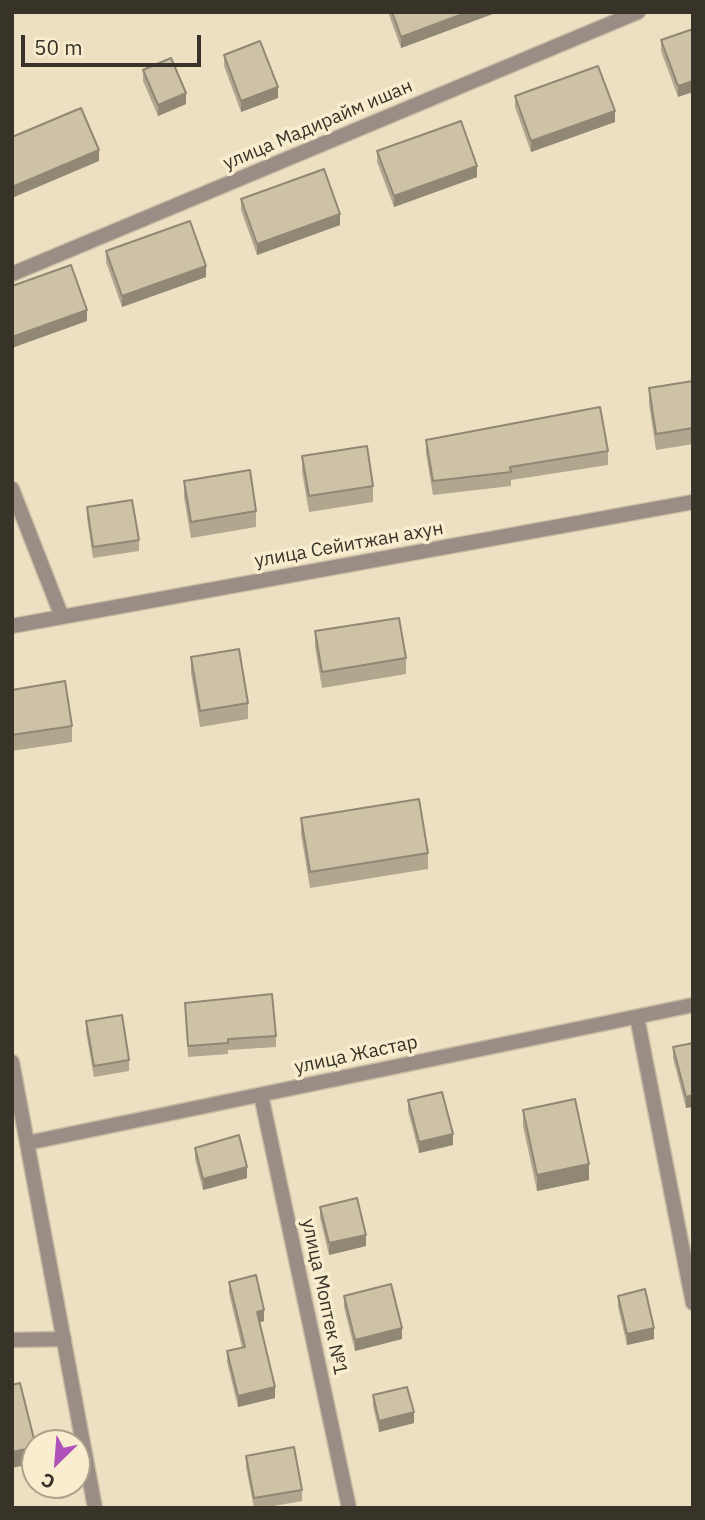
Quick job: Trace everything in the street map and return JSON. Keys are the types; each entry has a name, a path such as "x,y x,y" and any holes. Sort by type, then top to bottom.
{"street":[{"name":"улица Мадирайм ишан","path":"12,274 638,12"},
{"path":"12,489 62,617"},
{"name":"улица Сейитжан ахун","path":"12,626 693,502"},
{"name":"улица Жастар","path":"27,1143 693,1005"},
{"path":"637,1017 693,1303"},
{"path":"12,1062 95,1508"},
{"name":"улица Моптек №1","path":"261,1095 349,1508"},
{"path":"12,1340 64,1339"}],"building":[{"path":"392,12 468,12 401,37"},
{"path":"693,29 693,81 678,86 661,40"},
{"path":"260,41 278,87 241,101 224,55"},
{"path":"171,58 186,93 158,105 143,70"},
{"path":"598,66 615,111 531,141 515,96"},
{"path":"81,108 99,150 12,187 12,137"},
{"path":"461,121 477,166 394,196 377,151"},
{"path":"324,169 340,214 257,244 241,199"},
{"path":"190,221 206,266 122,296 106,251"},
{"path":"71,265 87,310 12,337 12,286"},
{"path":"693,381 693,428 656,434 649,388"},
{"path":"600,407 608,451 510,467 511,472 433,481 426,440"},
{"path":"367,446 373,486 309,496 302,456"},
{"path":"250,470 256,511 191,522 184,481"},
{"path":"132,500 139,540 93,547 87,507"},
{"path":"399,618 406,658 322,672 315,631"},
{"path":"239,649 248,703 200,711 191,657"},
{"path":"65,681 72,726 12,735 12,690"},
{"path":"419,799 428,853 310,872 301,818"},
{"path":"272,994 276,1036 228,1039 228,1043 188,1046 185,1003"},
{"path":"122,1015 129,1060 94,1066 86,1021"},
{"path":"693,1043 693,1095 686,1097 673,1047"},
{"path":"442,1092 453,1134 419,1142 408,1100"},
{"path":"575,1099 589,1164 537,1175 523,1110"},
{"path":"239,1135 247,1167 203,1179 195,1148"},
{"path":"357,1198 366,1235 329,1243 320,1207"},
{"path":"256,1275 264,1310 257,1312 275,1387 238,1396 227,1351 245,1347 229,1282"},
{"path":"391,1284 402,1328 355,1340 344,1296"},
{"path":"645,1289 654,1328 627,1334 618,1296"},
{"path":"20,1383 32,1429 21,1429 21,1450 12,1452 12,1385"},
{"path":"407,1387 414,1412 379,1421 373,1395"},
{"path":"294,1447 302,1490 254,1498 246,1456"}]}
